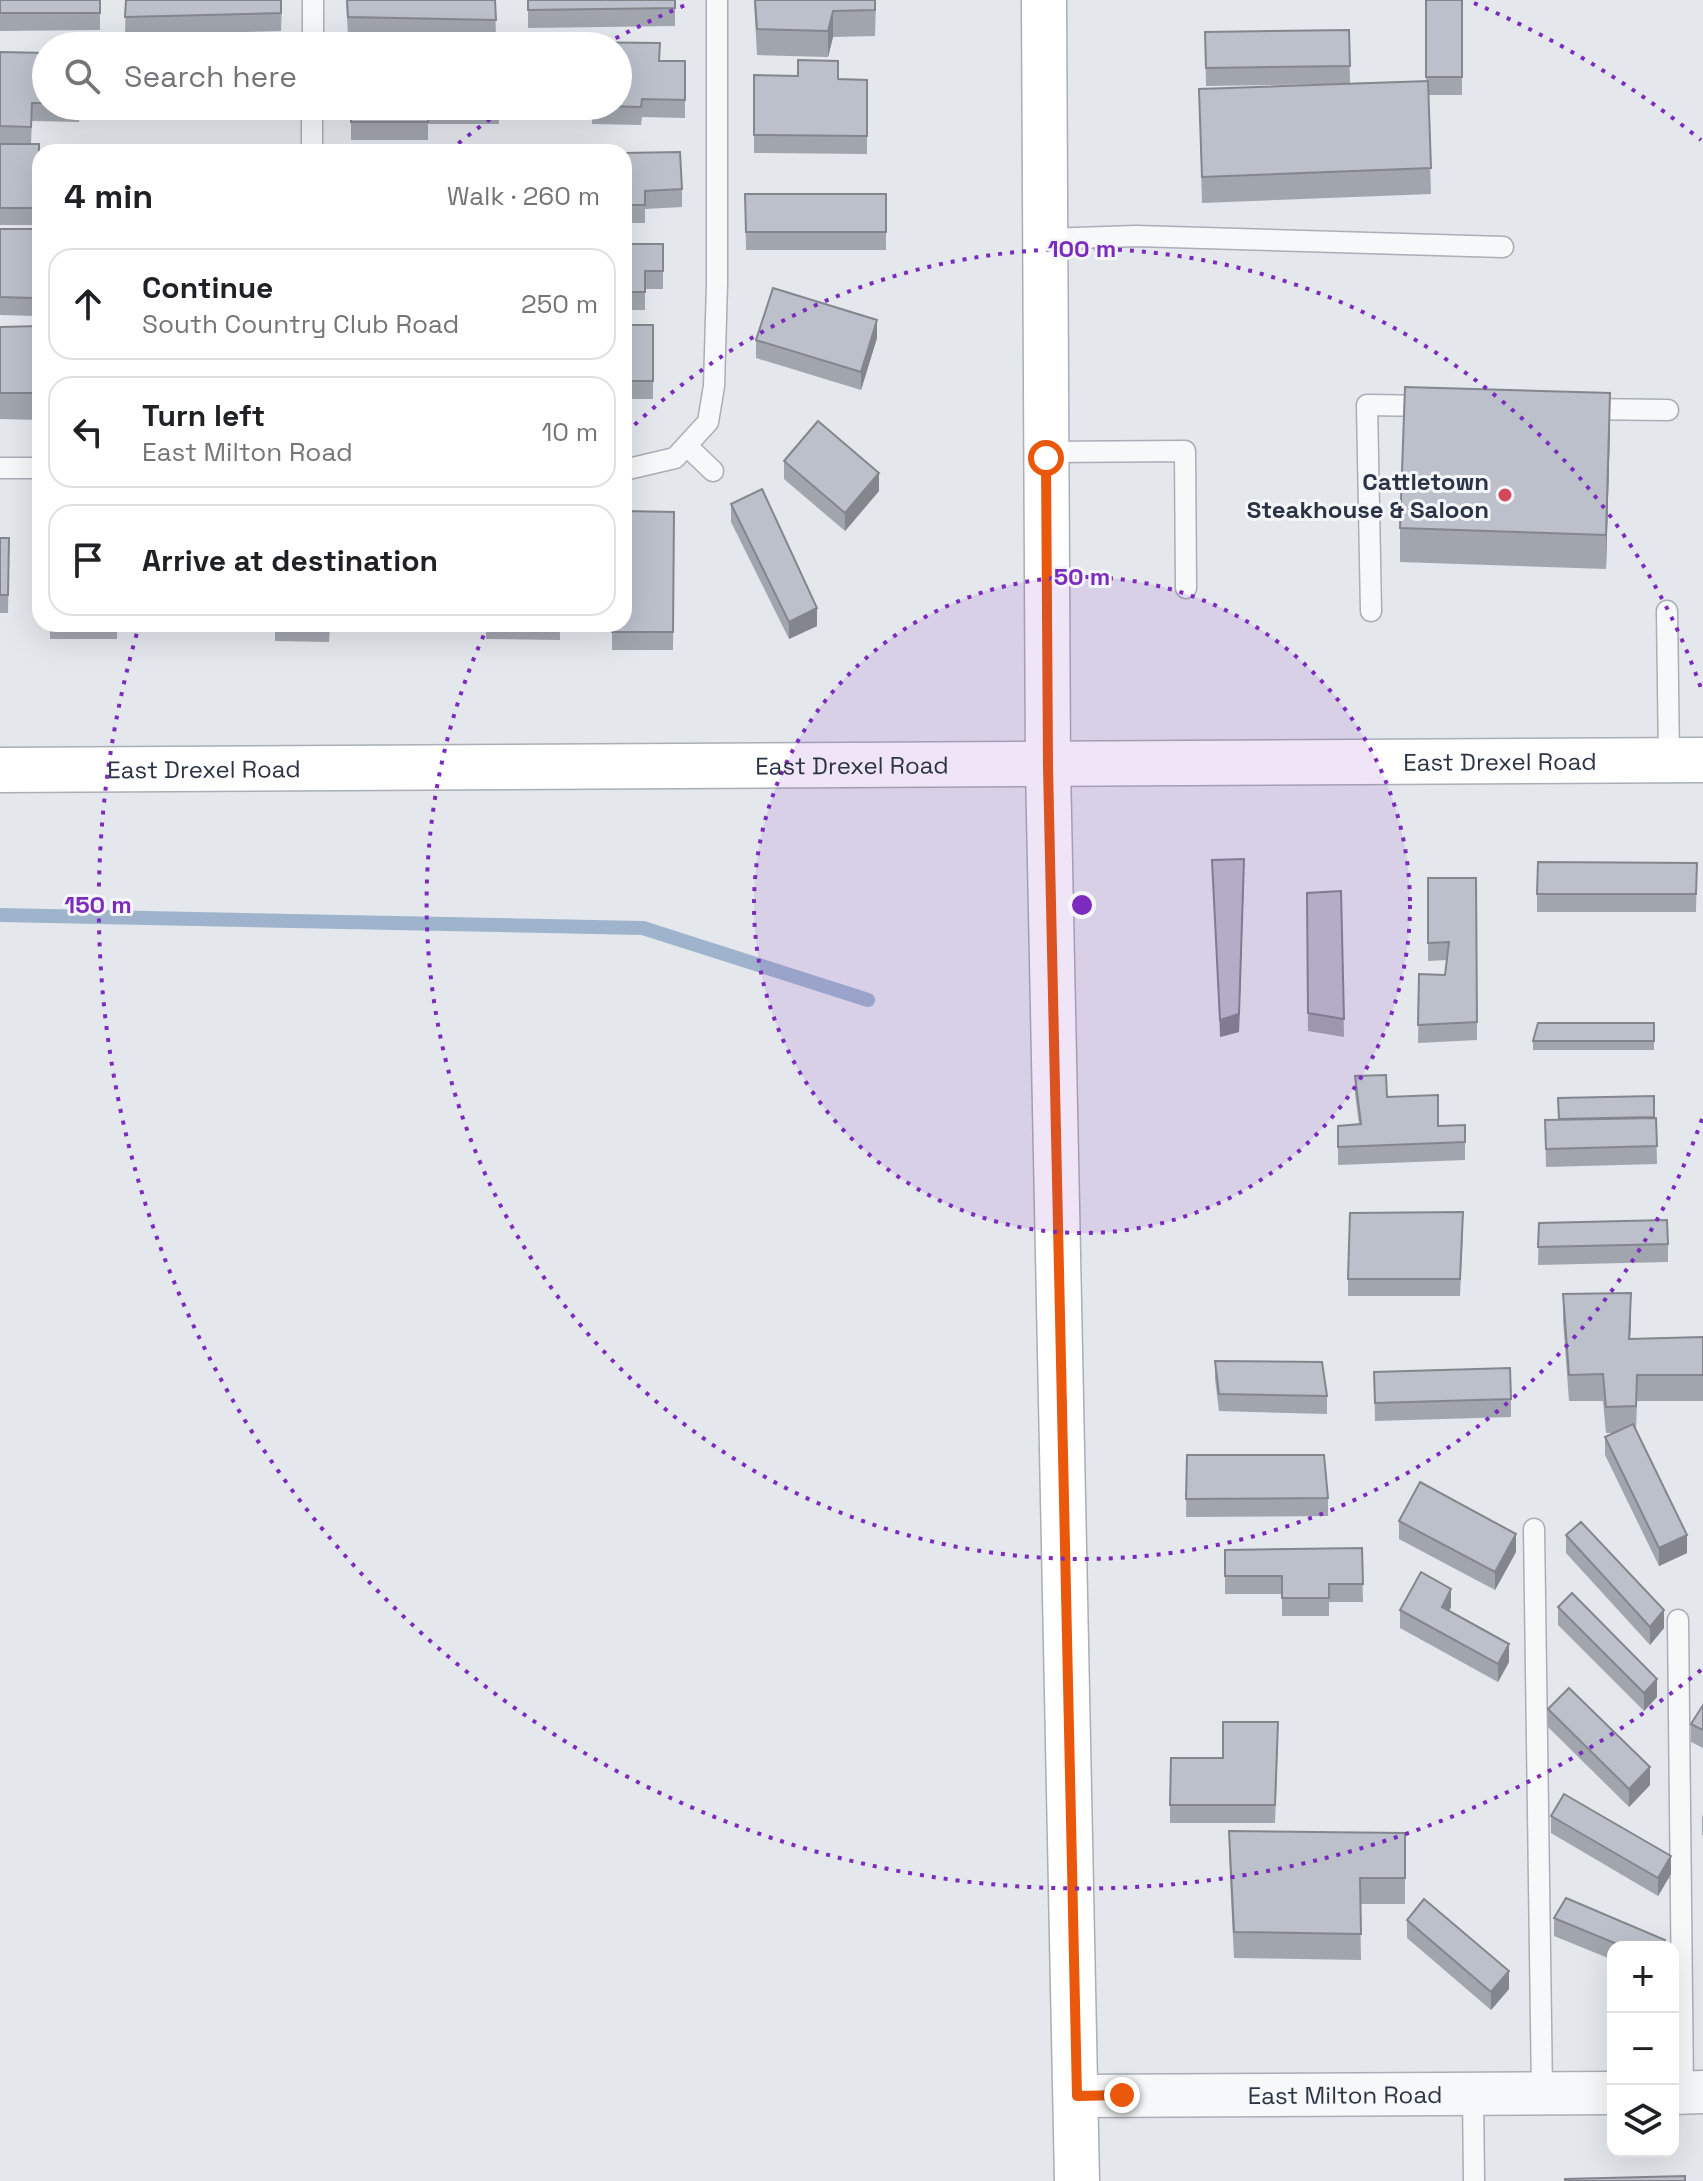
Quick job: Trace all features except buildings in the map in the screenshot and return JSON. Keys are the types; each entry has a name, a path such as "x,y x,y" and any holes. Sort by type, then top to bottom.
{"street":[{"path":"1044,0 1048,766 1077,2181"},
{"name":"East Drexel Road","path":"0,770 1686,760"},
{"name":"East Milton Road","path":"1077,2096 1607,2093"}],"lane":[{"path":"313,0 313,32"},
{"path":"632,470 675,458 708,422 714,386 717,0"},
{"path":"312,120 312,144"},
{"path":"1045,239 1136,236 1503,247"},
{"path":"1371,611 1367,405 1446,407"},
{"path":"1557,408 1668,410"},
{"path":"687,446 713,471"},
{"path":"1047,452 1185,451 1186,588"},
{"path":"0,468 32,468"},
{"path":"1667,611 1686,760"},
{"path":"1534,1529 1542,2093"},
{"path":"1678,1620 1686,2092"},
{"path":"1473,2094 1474,2181"}],"waterway":[{"path":"0,915 643,928 868,1000"}],"place":[{"name":"Cattletown Steakhouse & Saloon","path":"1505,495"}],"route":[{"path":"1046,458 1048,766 1077,2096 1122,2095"}]}
